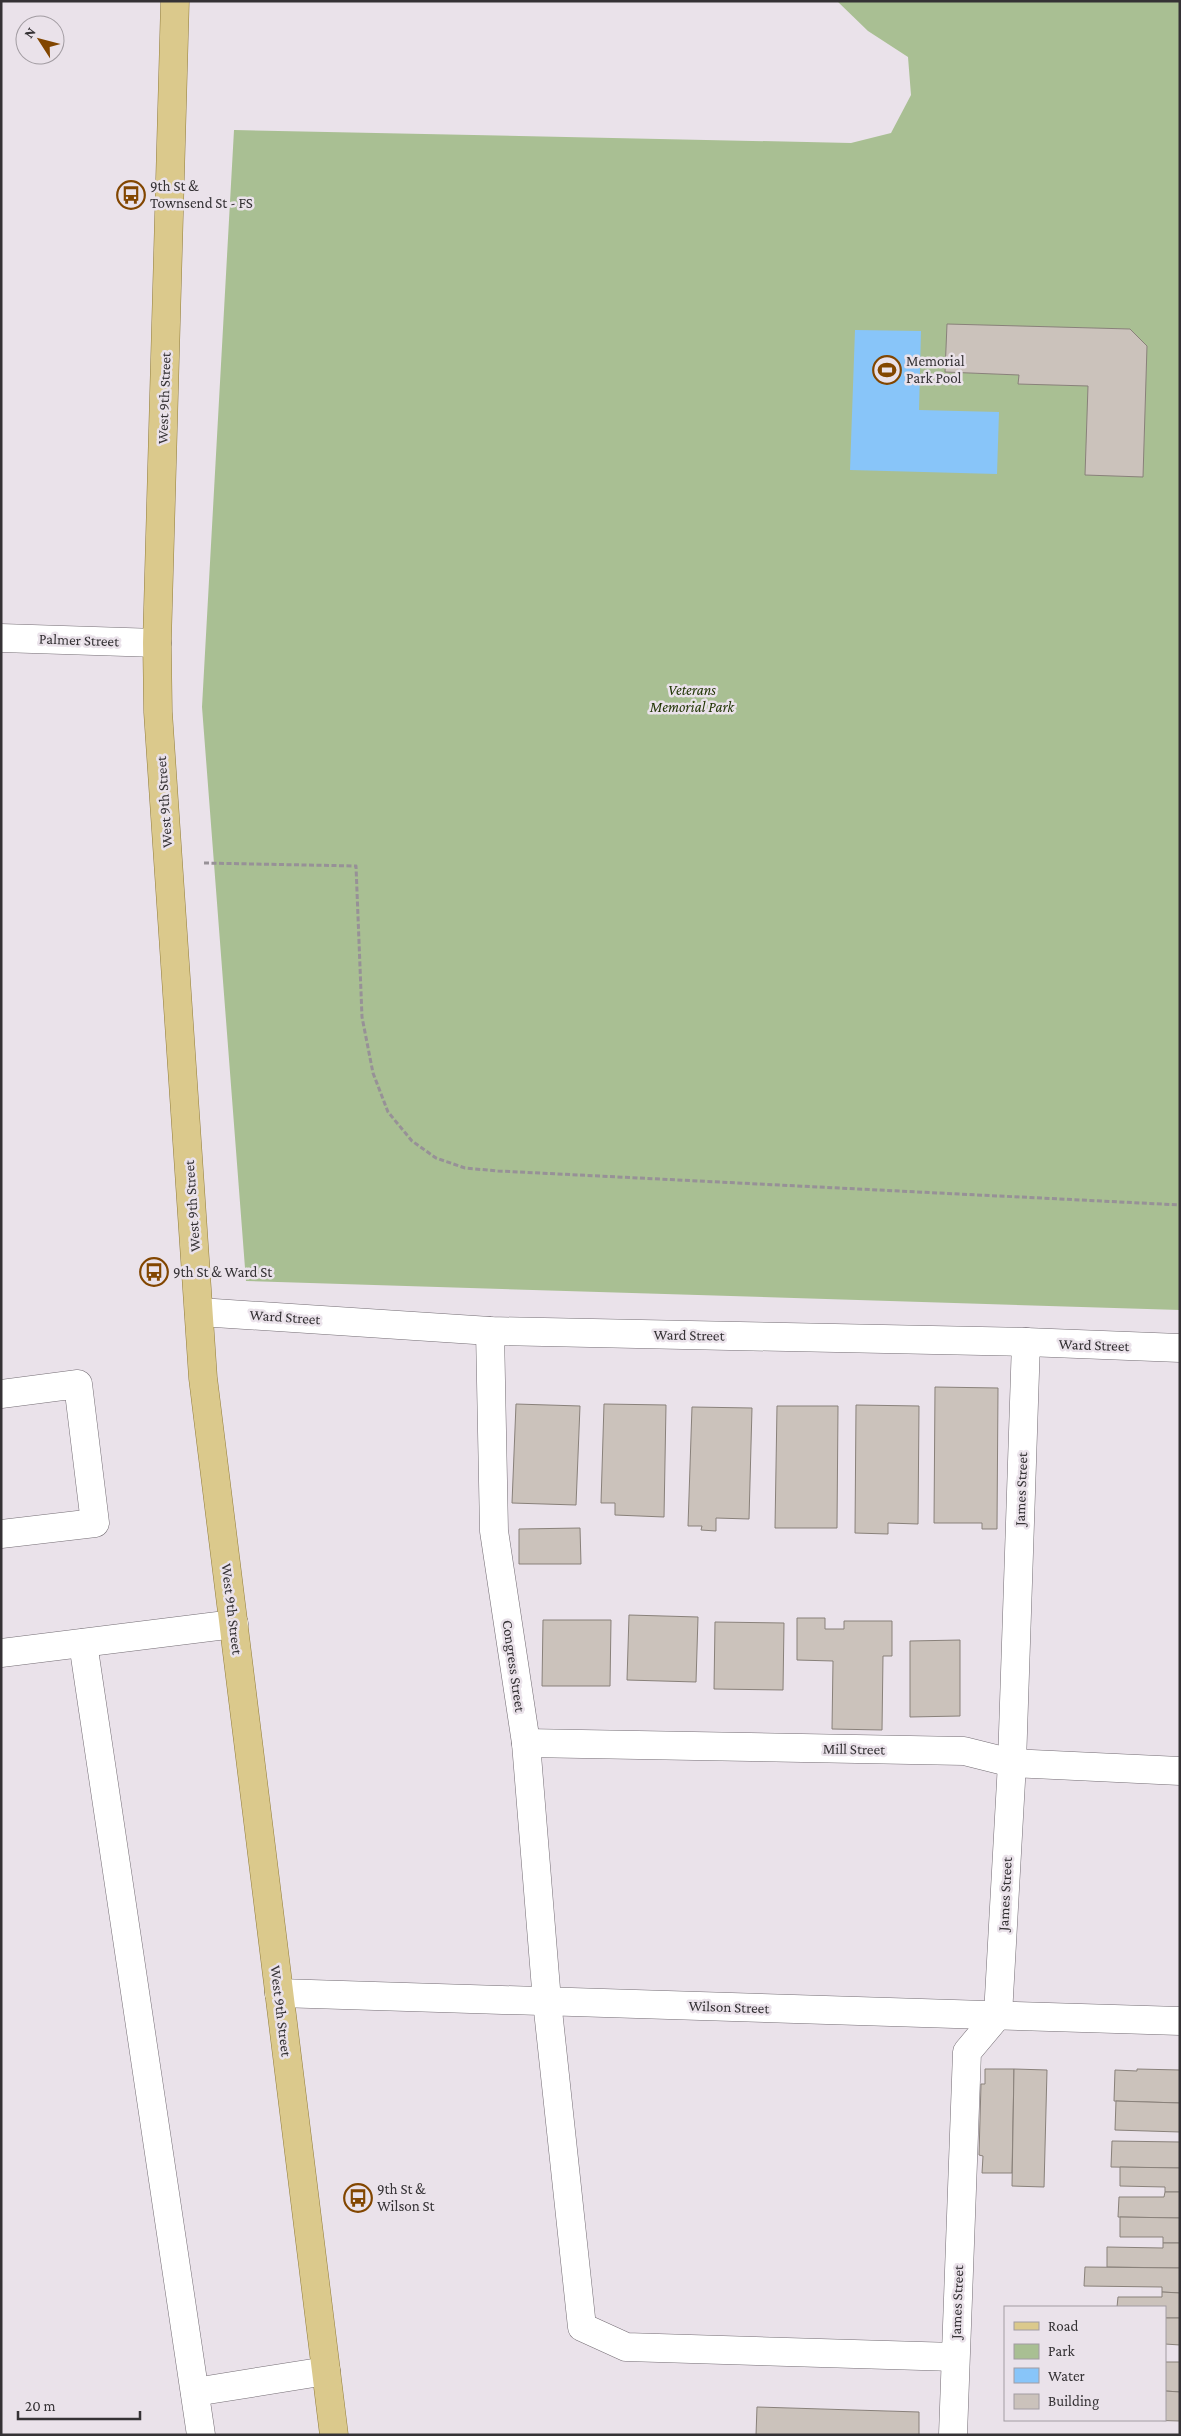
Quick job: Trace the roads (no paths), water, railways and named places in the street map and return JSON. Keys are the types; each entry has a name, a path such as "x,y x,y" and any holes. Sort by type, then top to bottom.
{"main road":[{"name":"West 9th Street","path":"175,1 157,643 158,712 203,1378 334,2435"}],"street":[{"name":"Palmer Street","path":"1,638 157,643"},
{"name":"Ward Street","path":"199,1312 490,1331 1026,1342 1180,1348"},
{"name":"Congress Street","path":"490,1331 494,1531 526,1743 547,2002 582,2328 626,2347 955,2357"},
{"name":"James Street","path":"953,2435 968,2052 998,2015 1012,1763 1026,1342"},
{"path":"1,1394 78,1384 95,1523 1,1534"},
{"path":"1,1652 234,1624"},
{"path":"84,1643 201,2435"},
{"name":"Mill Street","path":"526,1743 964,1751 1012,1763 1180,1771"},
{"name":"Wilson Street","path":"279,1993 1180,2021"},
{"path":"195,2392 326,2371"}],"water":[{"name":"Memorial Park Pool","path":"855,330 921,331 919,410 999,412 997,474 850,470"}],"place":[{"name":"9th St & Townsend St - FS","path":"131,195"},
{"name":"Memorial Park Pool","path":"887,370"},
{"name":"9th St & Ward St","path":"154,1272"},
{"name":"9th St & Wilson St","path":"358,2198"}],"park label":[{"name":"Veterans Memorial Park","path":"692,698"}]}
